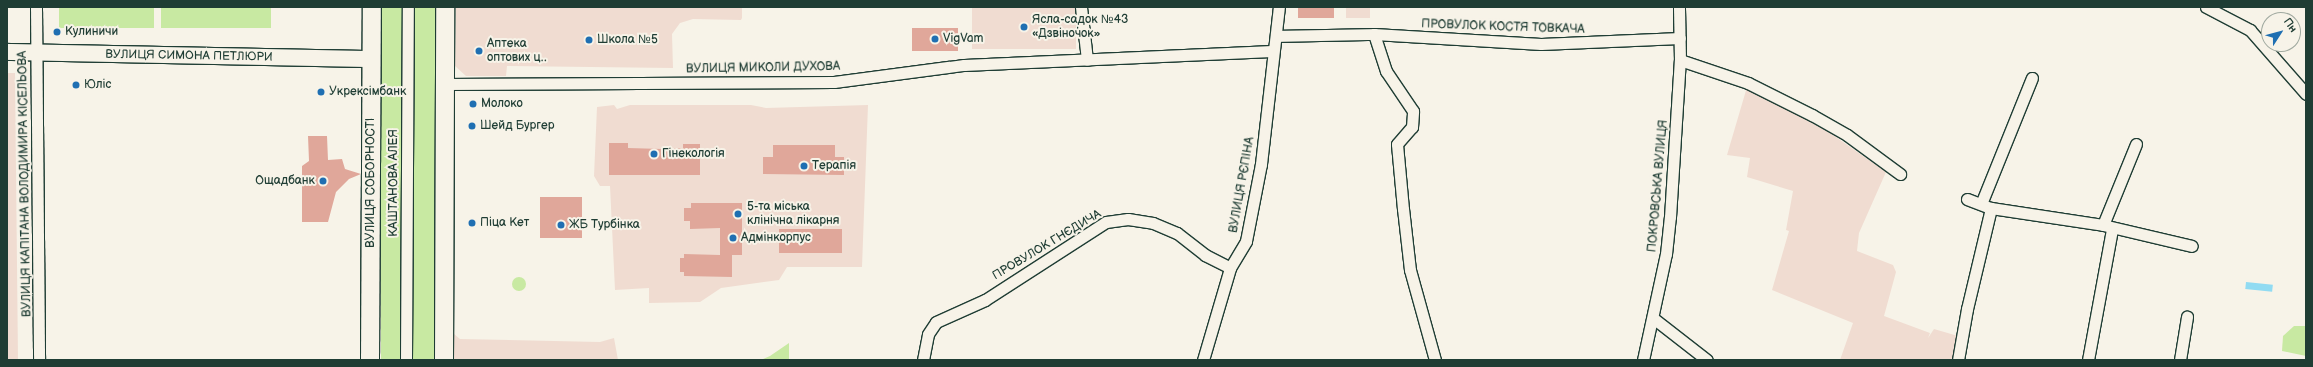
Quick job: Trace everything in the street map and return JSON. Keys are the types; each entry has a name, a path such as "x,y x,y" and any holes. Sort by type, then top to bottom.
{"main road":[{"name":"ВУЛИЦЯ СОБОРНОСТІ","path":"370,360 372,7"},
{"path":"444,360 445,7"}],"street":[{"name":"ВУЛИЦЯ КАПІТАНА ВОЛОДИМИРА КІСЕЛЬОВА","path":"36,7 39,360"},
{"name":"КАШТАНОВА АЛЕЯ","path":"406,360 408,7"},
{"path":"1081,7 1087,60"},
{"name":"ВУЛИЦЯ РЄПІНА","path":"1203,360 1230,268 1246,241 1255,199 1272,51 1278,36 1279,7"},
{"name":"ПОКРОВСЬКА ВУЛИЦЯ","path":"1643,360 1653,318 1670,217 1680,60 1679,7"},
{"path":"2206,7 2250,30 2306,94"},
{"path":"1374,34 1386,72 1413,111 1412,127 1397,144 1403,209 1410,270 1436,360"},
{"name":"ПРОВУЛОК КОСТЯ ТОВКАЧА","path":"1278,36 1374,34 1541,44 1680,38"},
{"name":"ВУЛИЦЯ МИКОЛИ ДУХОВА","path":"445,84 834,82 958,66 1272,51"},
{"name":"ВУЛИЦЯ СИМОНА ПЕТЛЮРИ","path":"7,52 372,59"},
{"path":"1680,60 1748,83 1812,115 1847,135 1900,174"},
{"path":"1958,360 1986,206 2032,78"},
{"path":"2088,360 2107,227 2136,144"},
{"path":"1967,199 1986,206 2107,227 2192,246"},
{"name":"ПРОВУЛОК ГНЄДИЧА","path":"923,360 928,334 936,322 985,300 1106,222 1128,219 1153,223 1177,233 1205,255 1230,268"},
{"path":"2180,360 2187,317"},
{"path":"1653,318 1707,360"}],"shaded area":[{"name":"Школа №5","path":"456,7 742,7 742,18 741,20 693,19 680,23 672,34 673,68 507,66 506,76 466,76 455,66"},
{"name":"Ясла-садок №43 «Дзвіночок»","path":"972,7 1076,7 1076,49 972,49"},
{"path":"1346,7 1370,7 1370,18 1346,18"},
{"path":"7,73 15,73 18,360 7,360"},
{"path":"1747,87 1810,119 1886,172 1859,233 1857,251 1893,265 1896,272 1884,316 1930,333 1928,338 1934,329 1958,336 1953,360 1840,360 1853,323 1772,290 1789,231 1786,230 1793,191 1747,177 1750,158 1727,155"},
{"name":"5-та міська клінічна лікарня","path":"614,105 617,109 630,105 751,105 766,108 868,105 862,267 787,267 779,280 721,288 700,302 649,303 649,288 615,290 610,186 600,186 594,176 597,107"},
{"path":"454,334 460,339 600,342 614,338 618,360 454,360"}],"green space":[{"path":"59,7 154,7 154,28 59,28"},
{"path":"161,7 271,7 271,28 161,28"},
{"path":"381,7 436,7 436,360 381,360"},
{"path":"519,277 524,279 526,284 524,289 519,291 514,289 512,284 514,279"},
{"path":"2294,326 2306,326 2306,356 2282,351 2283,336"},
{"path":"789,343 789,360 761,360 770,356"}],"water":[{"path":"2246,282 2273,285 2272,292 2245,289"}],"building":[{"path":"1298,7 1334,7 1334,18 1298,18"},
{"name":"VigVam","path":"912,28 958,28 958,51 912,51"},
{"name":"Ощадбанк","path":"308,136 327,136 328,160 342,159 345,169 361,174 349,179 336,192 328,222 302,222 302,166 309,161"},
{"name":"Гінекологія","path":"609,143 628,143 628,148 662,149 683,148 683,144 700,144 700,175 609,175"},
{"name":"Терапія","path":"773,145 835,145 835,157 844,157 844,175 763,174 763,157 773,157"},
{"name":"ЖБ Турбінка","path":"540,197 582,197 582,238 540,238"},
{"name":"Адмінкорпус","path":"691,203 742,203 742,255 732,255 732,277 684,276 684,272 680,272 680,258 684,258 684,254 720,255 720,228 690,229 690,221 684,221 684,208 691,208"},
{"path":"779,229 842,229 842,253 779,253"}],"place":[{"name":"Ясла-садок №43 «Дзвіночок»","path":"1024,27"},
{"name":"Кулиничи","path":"57,32"},
{"name":"VigVam","path":"935,39"},
{"name":"Школа №5","path":"589,40"},
{"name":"Аптека оптових ц‥","path":"479,51"},
{"name":"Юліс","path":"76,85"},
{"name":"Укрексімбанк","path":"321,92"},
{"name":"Молоко","path":"473,104"},
{"name":"Шейд Бургер","path":"472,126"},
{"name":"Гінекологія","path":"654,154"},
{"name":"Терапія","path":"804,166"},
{"name":"Ощадбанк","path":"323,181"},
{"name":"5-та міська клінічна лікарня","path":"738,214"},
{"name":"Піца Кет","path":"472,223"},
{"name":"ЖБ Турбінка","path":"561,225"},
{"name":"Адмінкорпус","path":"733,238"}]}
